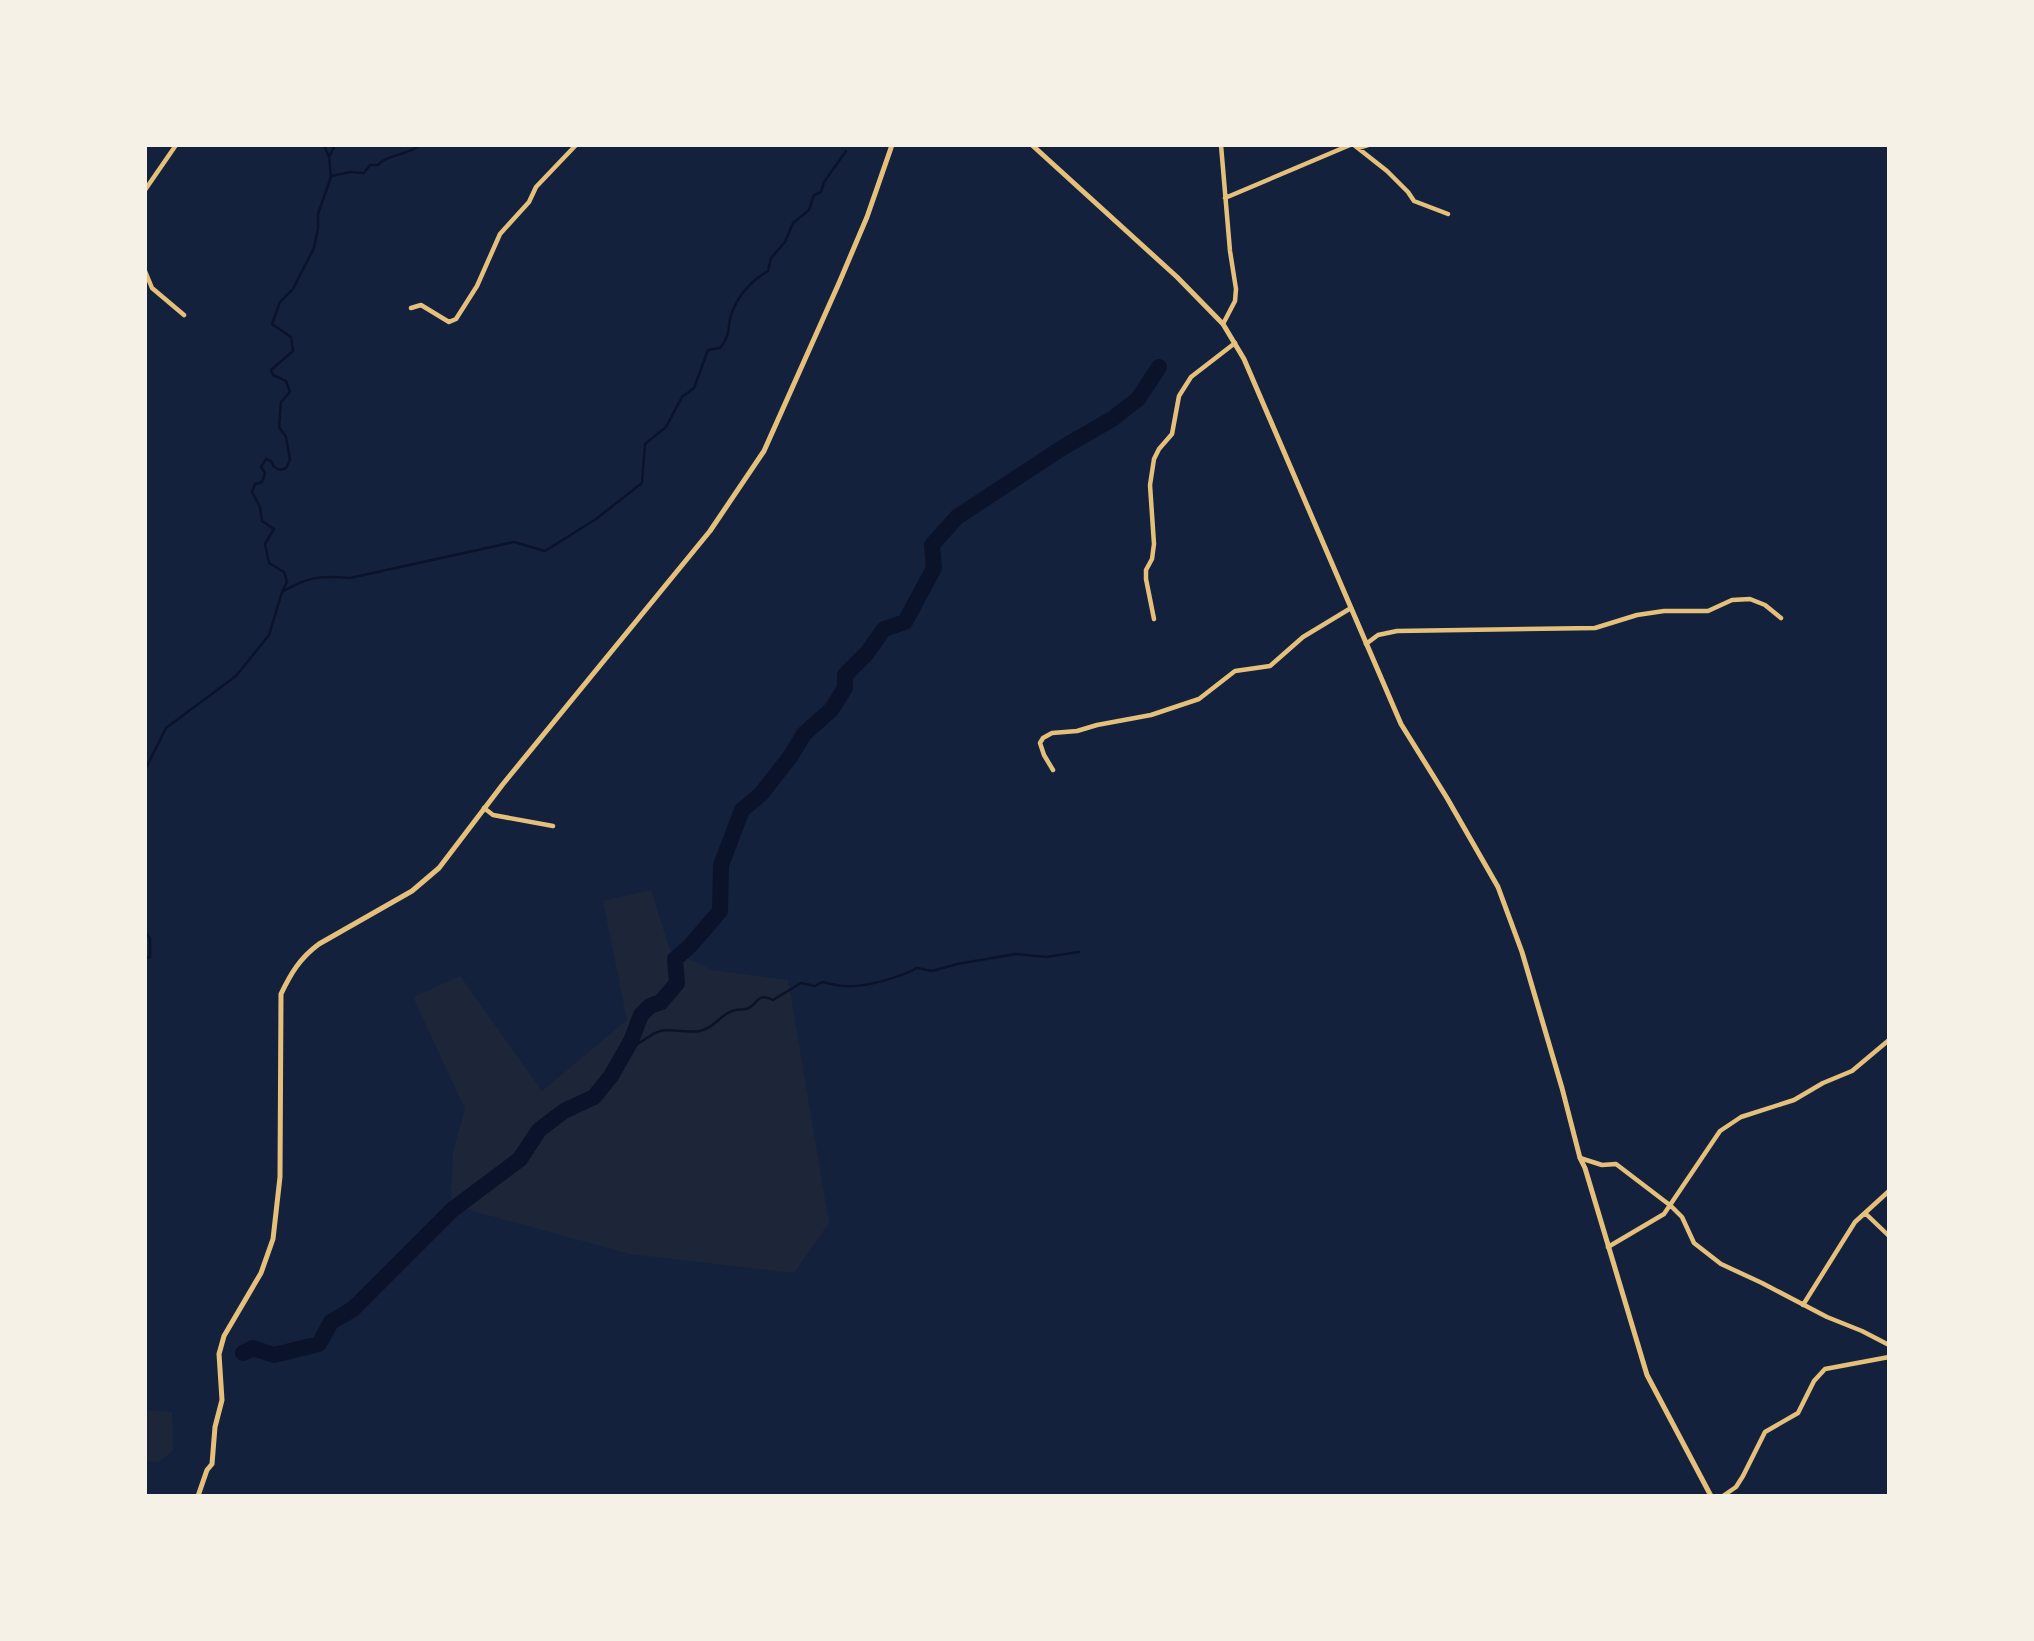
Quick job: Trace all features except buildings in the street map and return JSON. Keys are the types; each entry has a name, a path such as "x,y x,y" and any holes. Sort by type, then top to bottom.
{"street":[{"path":"145,190 176,145"},
{"path":"411,308 421,305 449,322 456,319 477,286 500,234 529,202 536,187 576,145"},
{"path":"198,1496 207,1470 212,1464 215,1427 222,1400 219,1354 224,1336 261,1273 273,1239 280,1177 281,994 292,971 304,954 412,891 439,868 484,808 710,531 764,451 867,217 892,145"},
{"path":"1032,145 1177,277 1223,324 1235,343 1401,724 1498,887 1522,952 1580,1158 1589,1179 1647,1375 1711,1496"},
{"path":"1221,145 1236,289 1235,301 1223,324"},
{"path":"1226,198 1354,146 1368,145"},
{"path":"1354,146 1387,171 1414,201 1448,214"},
{"path":"145,271 152,288 184,315"},
{"path":"1154,618 1146,570 1152,559 1154,544 1150,485 1154,459 1172,434 1179,396 1191,377 1235,343"},
{"path":"1365,644 1378,635 1397,631 1595,628 1637,615 1664,611 1709,611 1732,600 1755,600 1765,604 1781,618"},
{"path":"1053,770 1040,743 1052,733 1077,731 1151,715 1199,699 1235,671 1270,666 1303,638 1351,608"},
{"path":"484,808 493,815 553,826"},
{"path":"1608,1247 1656,1220 1671,1206 1720,1131 1741,1117 1794,1100 1823,1083 1852,1071 1889,1040"},
{"path":"1580,1158 1602,1165 1616,1164 1671,1206 1682,1217 1694,1243 1721,1264 1889,1345"},
{"path":"1803,1305 1856,1222 1889,1191"},
{"path":"1865,1213 1889,1236"},
{"path":"1723,1496 1736,1487 1765,1432 1798,1413 1818,1375 1825,1369 1889,1357"}],"shaded area":[{"path":"651,890 670,950 712,970 788,980 829,1223 794,1273 630,1254 451,1205 453,1151 465,1109 413,997 460,976 542,1091 627,1020 603,901"},
{"path":"145,1410 172,1412 173,1451 158,1462 145,1461"}],"waterway":[{"path":"282,592 287,582 284,572 269,563 265,544 274,529 262,521 260,507 252,492 255,484 262,482 265,473 261,467 266,459 280,470 286,468 290,460 286,437 279,427 281,402 290,392 286,381 273,375 271,370 293,351 291,337 272,324 280,302 293,289 314,248 318,214 331,177 329,157 324,145"},
{"path":"329,157 335,145"},
{"path":"332,176 350,172 364,173 370,165 378,165 420,145"},
{"path":"145,770 166,728 236,676 269,635 282,592 314,578 350,578 514,542 545,551 596,519 642,483 645,444 666,427 682,397 694,388 708,350 720,348 727,337 730,317 738,300 751,283 768,271 771,258 785,242 793,223 809,210 814,195 821,192 824,182 846,151"},
{"path":"243,1353 253,1348 274,1355 319,1344 331,1322 353,1309 452,1210 520,1159 539,1130 564,1111 594,1097 611,1076 631,1041 641,1015 650,1006 661,1002 677,983 675,959 720,911 721,865 742,810 761,794 804,734 831,710 845,688 845,675 867,653 884,629 905,622 934,568 932,545 957,517 1062,448 1112,419 1138,399 1159,367"},
{"path":"145,932 150,938 150,957 145,958"},
{"path":"627,1048 660,1031 703,1030 732,1011 750,1008 763,997 773,1000 801,983 815,986 822,982 842,986 871,984 917,968 932,971 1016,954 1046,957 1079,952"}]}
